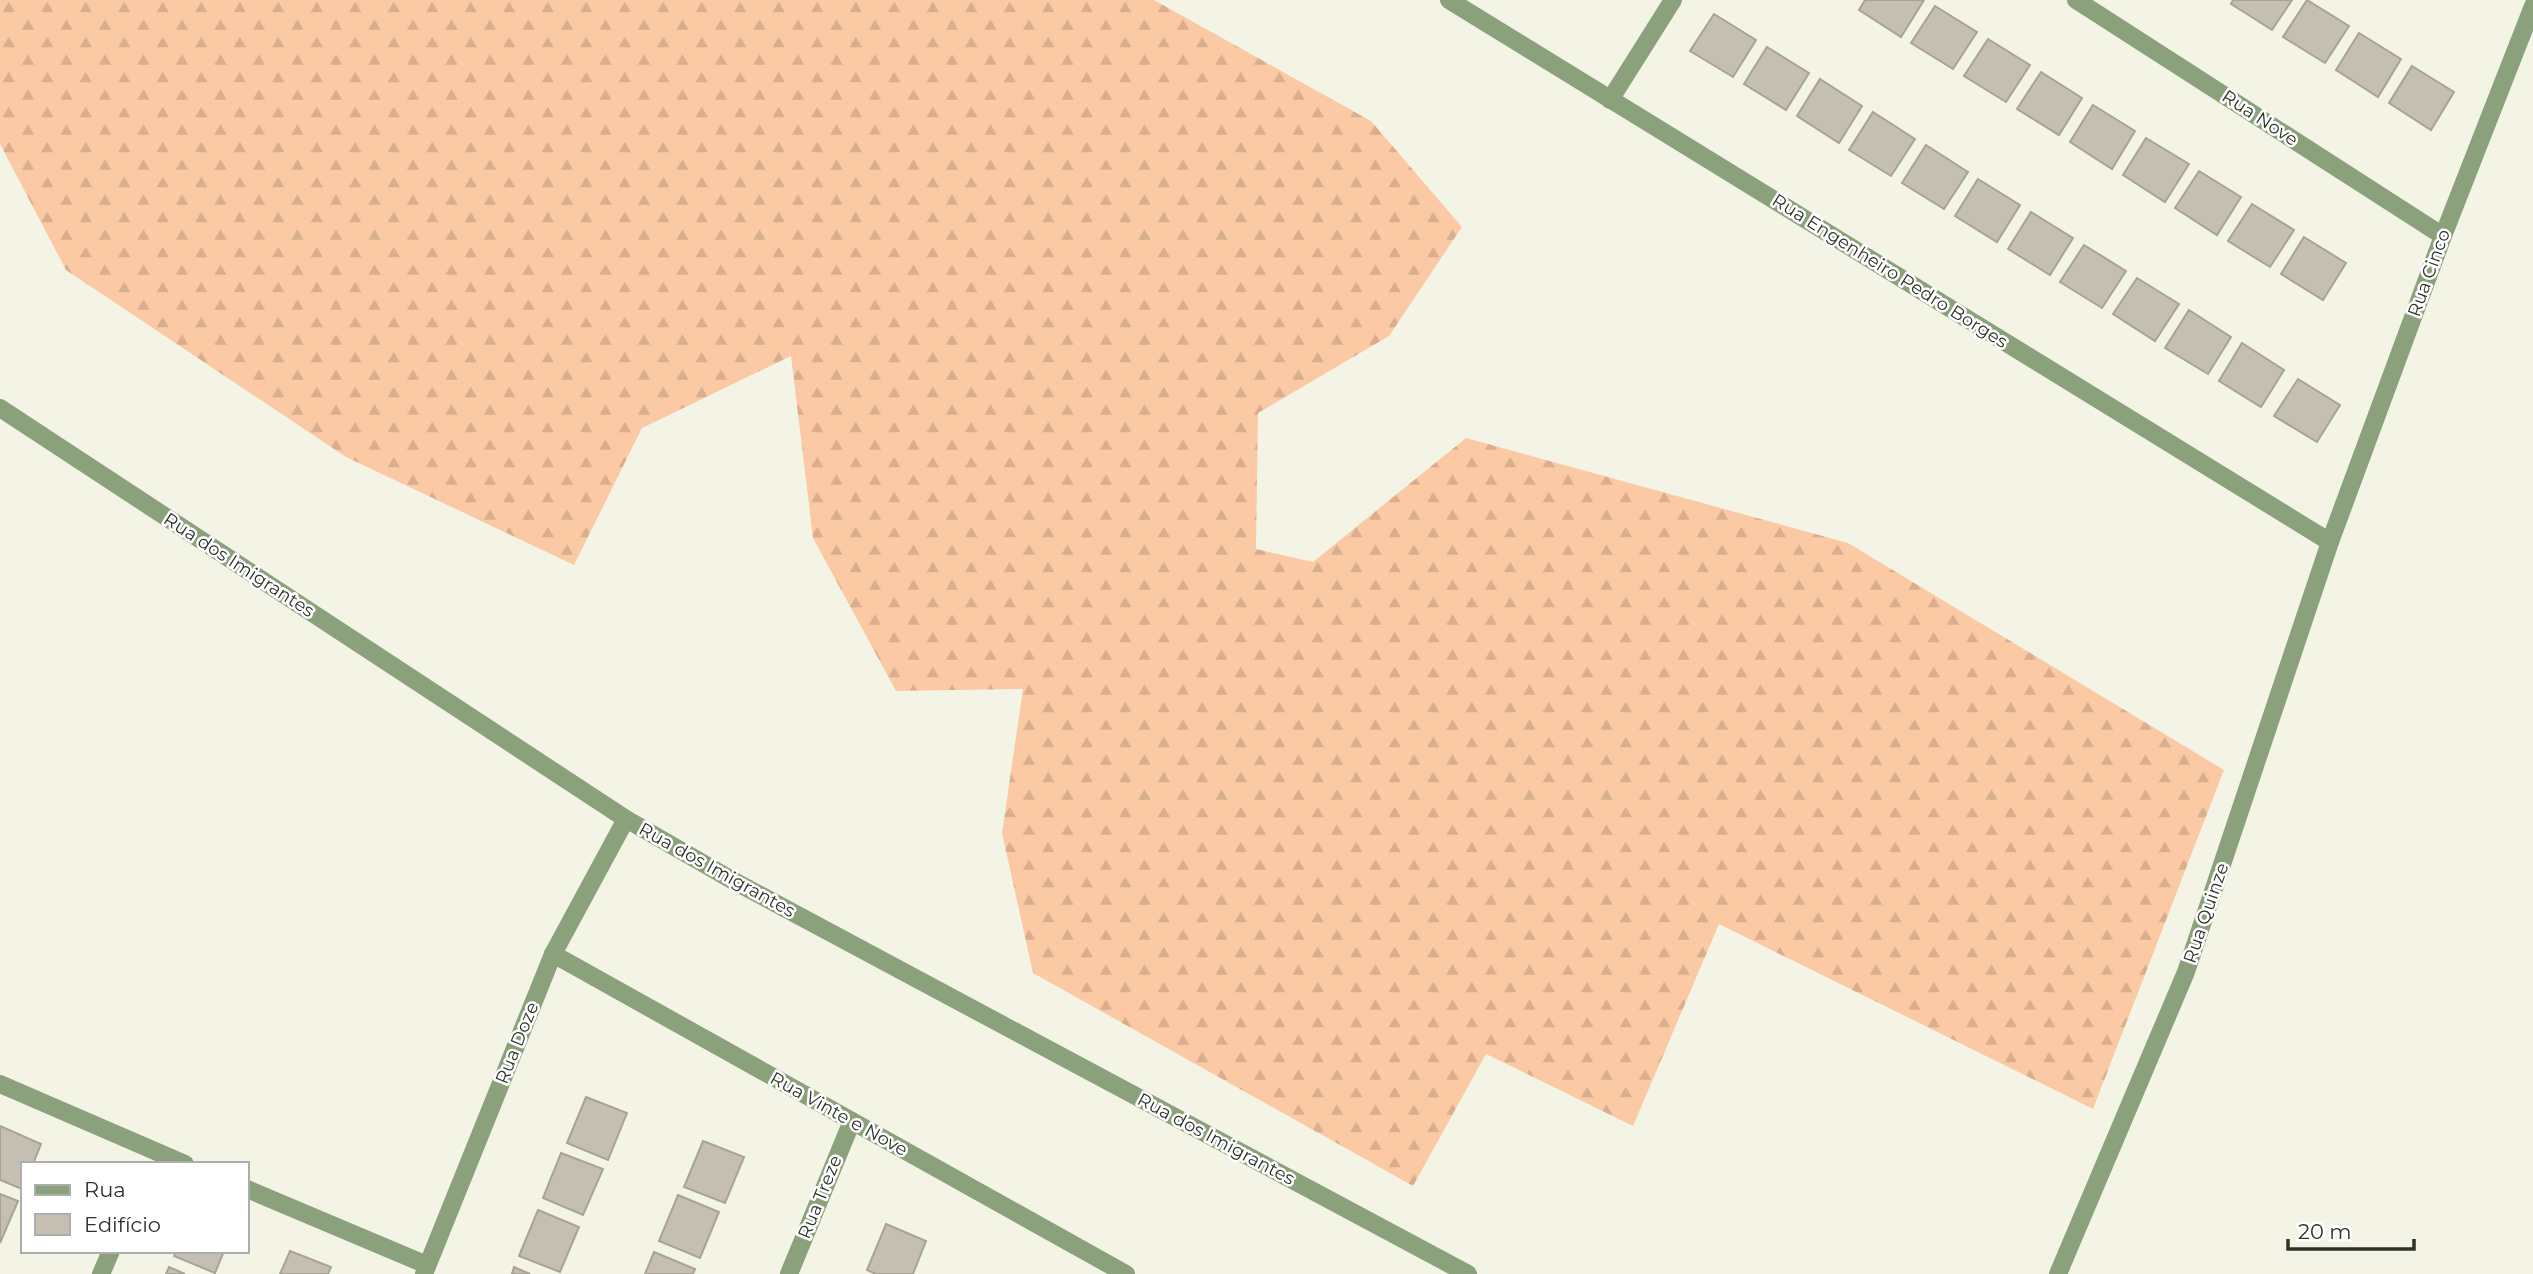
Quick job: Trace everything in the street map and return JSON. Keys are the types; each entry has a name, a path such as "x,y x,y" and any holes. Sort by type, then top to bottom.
{"street":[{"name":"Rua Engenheiro Pedro Borges","path":"1449,0 2330,542"},
{"path":"1610,100 1673,0"},
{"name":"Rua Nove","path":"2076,0 2443,236"},
{"name":"Rua Cinco","path":"2330,542 2443,236 2533,6"},
{"name":"Rua dos Imigrantes","path":"0,408 626,819 745,886 1468,1274"},
{"name":"Rua Quinze","path":"2058,1274 2186,972 2330,542"},
{"name":"Rua Doze","path":"426,1269 553,954 626,819"},
{"name":"Rua Vinte e Nove","path":"553,954 1126,1274"},
{"path":"0,1084 151,1157 175,1162"},
{"name":"Rua Treze","path":"789,1274 852,1121"},
{"path":"248,1189 426,1269"},
{"path":"101,1274 110,1253"}],"green space":[{"path":"0,0 1154,0 1371,121 1462,227 1389,336 1258,413 1256,549 1313,562 1466,438 1848,543 2224,770 2093,1109 1719,924 1633,1126 1486,1054 1413,1186 1033,973 1002,833 1023,689 896,691 813,538 791,356 642,428 574,565 346,457 66,270 0,144"}],"building":[{"path":"1865,0 1924,0 1901,37 1859,10"},
{"path":"2233,0 2292,0 2272,30 2231,4"},
{"path":"2307,0 2349,26 2325,63 2283,37"},
{"path":"1935,6 1977,32 1953,69 1911,43"},
{"path":"1714,14 1756,40 1733,77 1690,51"},
{"path":"2359,33 2401,59 2378,97 2336,70"},
{"path":"1988,39 2030,65 2006,102 1964,76"},
{"path":"1767,47 1809,73 1786,110 1744,84"},
{"path":"2412,66 2454,92 2431,130 2389,103"},
{"path":"2041,72 2082,98 2059,135 2017,109"},
{"path":"1820,79 1862,106 1839,143 1797,116"},
{"path":"2093,105 2135,131 2112,169 2070,142"},
{"path":"1873,112 1915,139 1891,176 1849,150"},
{"path":"2146,138 2189,164 2165,202 2123,175"},
{"path":"1926,145 1968,172 1944,209 1902,183"},
{"path":"2199,171 2241,197 2217,235 2175,208"},
{"path":"1978,179 2020,205 1997,242 1955,216"},
{"path":"2252,204 2294,230 2270,267 2228,241"},
{"path":"2031,212 2073,238 2050,275 2008,249"},
{"path":"2304,237 2346,263 2323,300 2281,274"},
{"path":"2084,245 2126,271 2102,308 2060,282"},
{"path":"2137,278 2179,304 2155,341 2113,314"},
{"path":"2189,310 2231,337 2208,374 2165,348"},
{"path":"2242,343 2284,370 2261,407 2219,381"},
{"path":"2298,379 2340,405 2317,442 2274,416"},
{"path":"586,1097 627,1113 608,1160 567,1143"},
{"path":"0,1126 41,1144 34,1162 21,1162 21,1189 0,1180"},
{"path":"703,1141 744,1157 725,1203 684,1187"},
{"path":"561,1153 603,1169 583,1215 543,1198"},
{"path":"0,1194 18,1201 0,1243"},
{"path":"678,1195 719,1212 700,1258 659,1241"},
{"path":"538,1210 579,1227 560,1272 519,1256"},
{"path":"886,1224 926,1241 913,1274 876,1274 867,1270"},
{"path":"290,1251 331,1267 328,1274 280,1274"},
{"path":"654,1252 695,1269 693,1274 645,1274"},
{"path":"175,1253 223,1253 215,1273 174,1256"},
{"path":"169,1267 185,1274 166,1274"},
{"path":"514,1267 530,1274 512,1274"}]}
